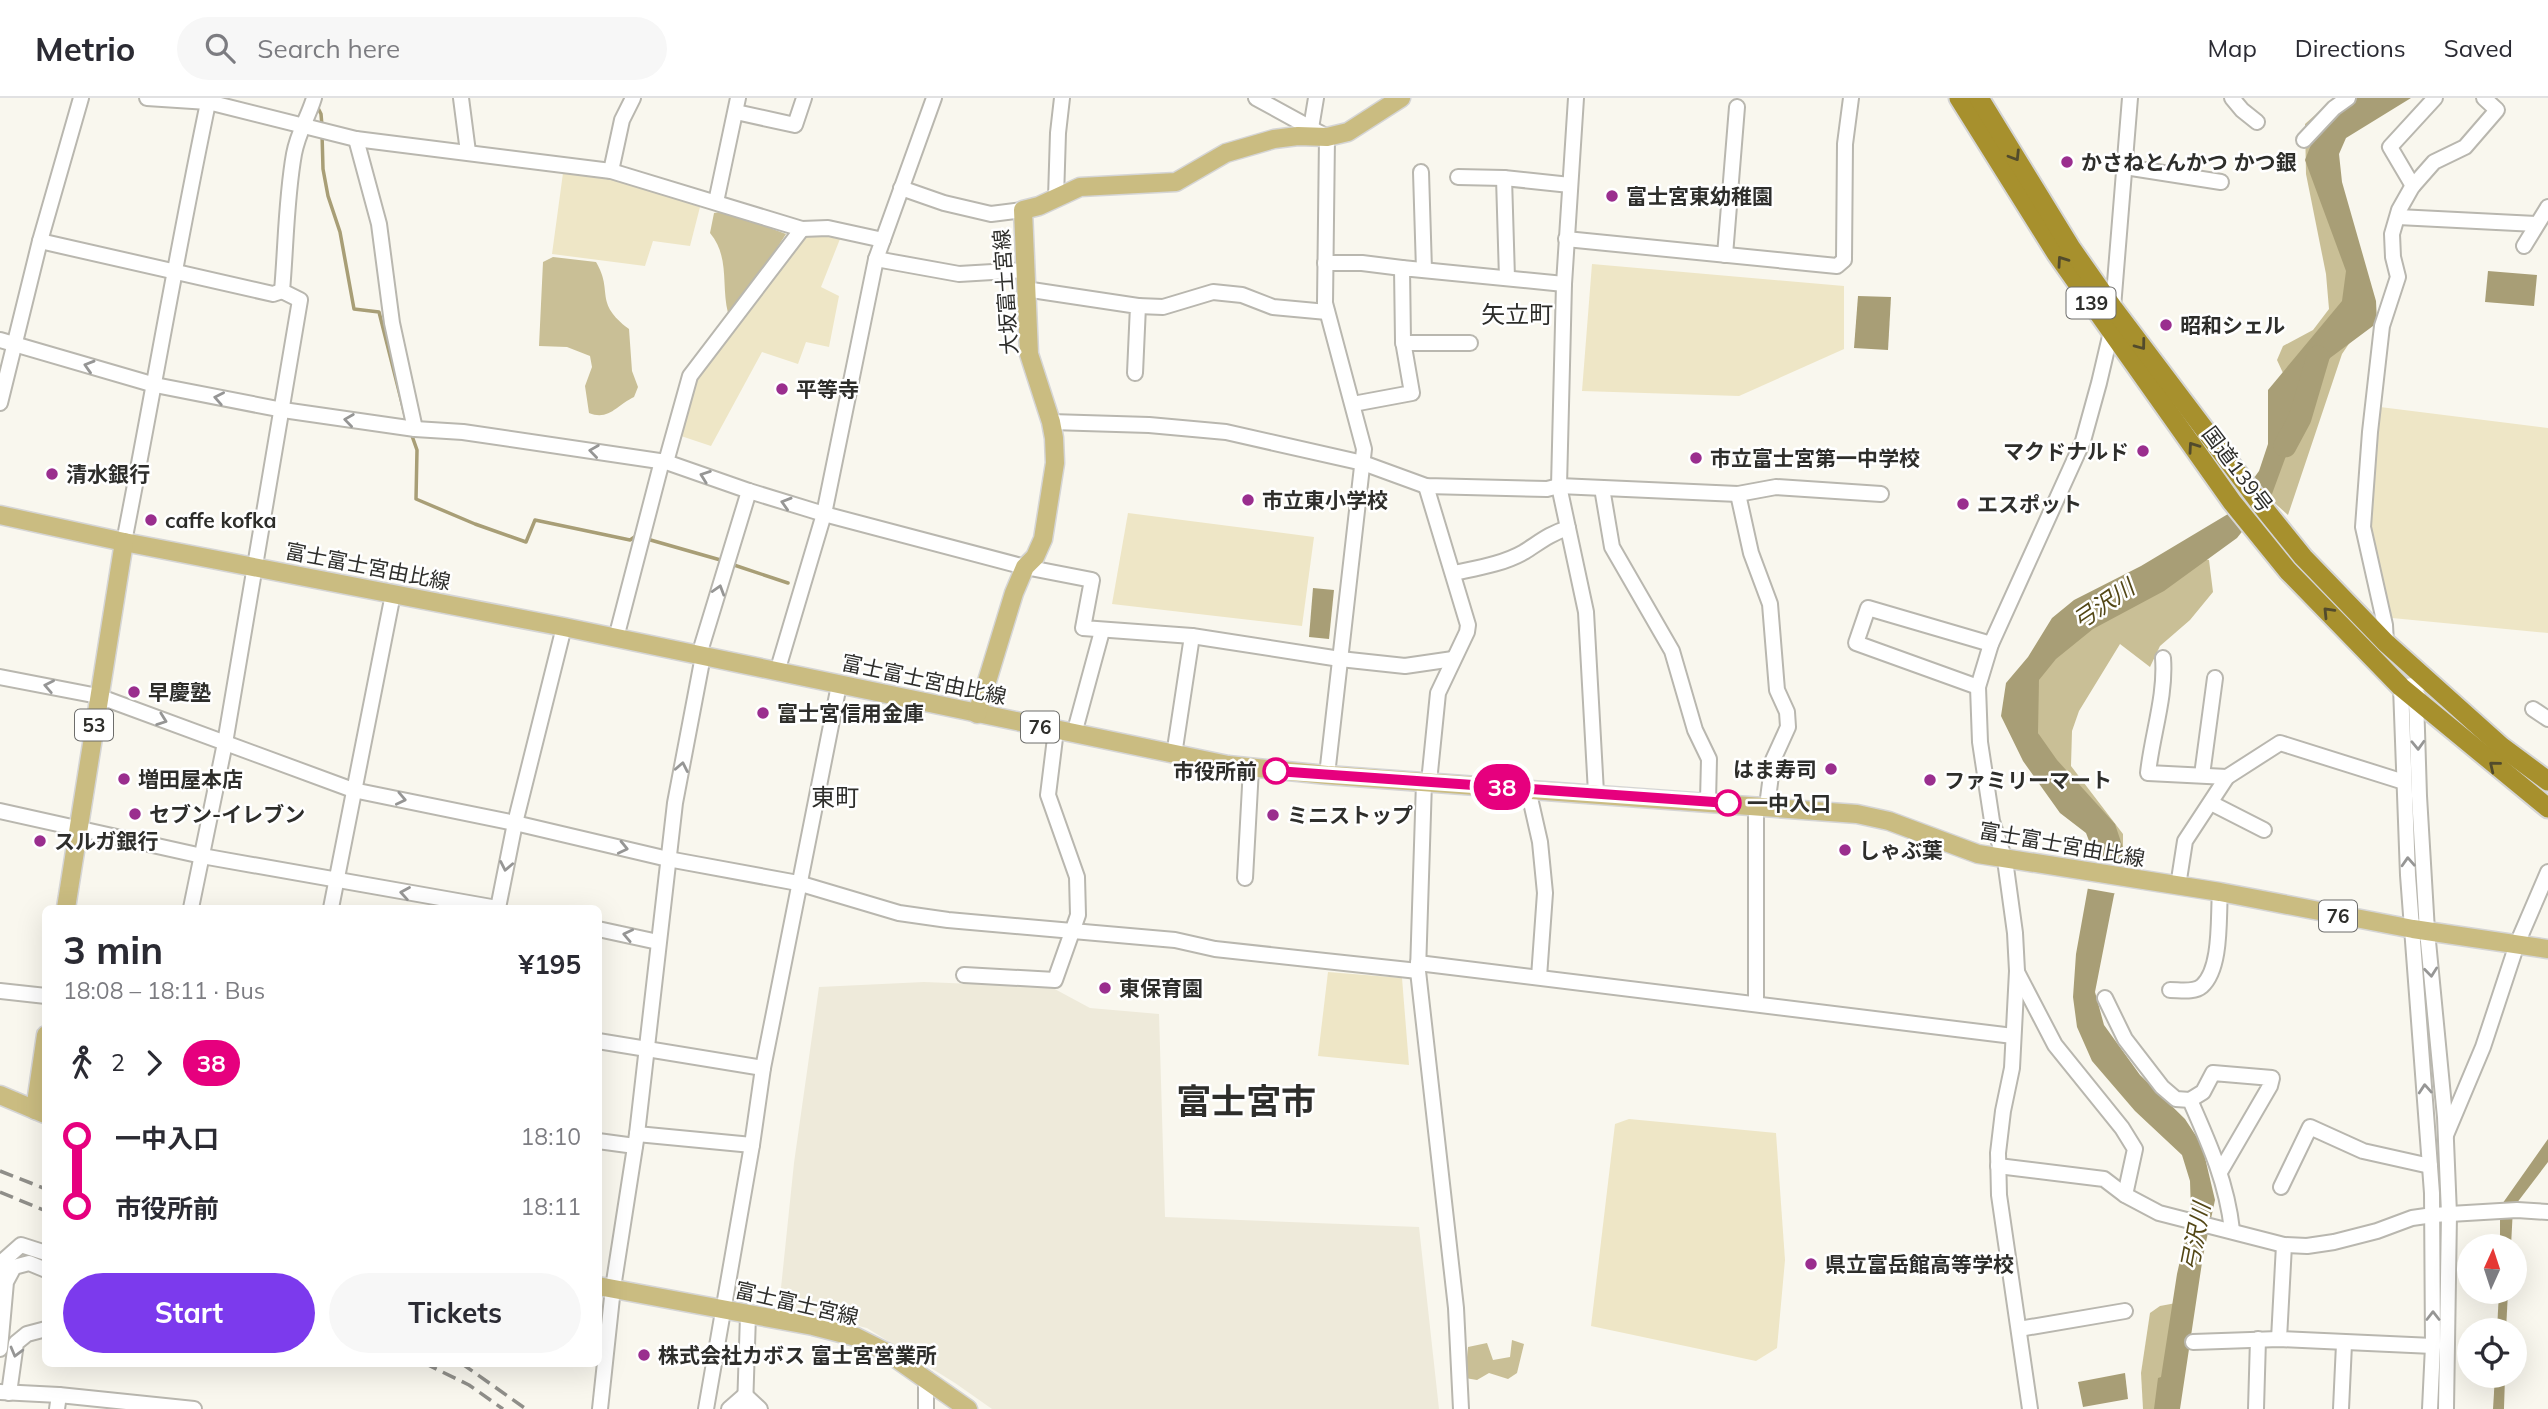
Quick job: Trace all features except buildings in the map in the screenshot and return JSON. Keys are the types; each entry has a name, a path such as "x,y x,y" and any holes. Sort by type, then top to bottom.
{"highway":[{"name":"国道139号","path":"1959,98 2056,253 2232,502 2288,571 2409,693 2548,808"},
{"name":"国道139号","path":"1979,98 2071,248 2113,308 2303,557 2386,643 2502,747 2548,781"}],"main road":[{"name":"大坂富士宮線","path":"977,714 1008,611 1025,567 1035,557 1042,539 1055,463 1051,422 1030,354 1023,210 1080,187 1177,182 1226,153 1274,139 1298,136 1328,137 1348,132 1401,98"},
{"name":"富士富士宮由比線","path":"0,515 124,542 564,627 1174,755 1251,768 1327,775 1761,805 1871,817 1889,821 1978,855 2220,892 2420,930 2548,949"},
{"name":"53","path":"67,905 124,542"},
{"path":"0,1095 40,1112 42,1086"},
{"name":"富士富士宮線","path":"606,1287 813,1326 856,1337 888,1353 968,1409"}],"street":[{"path":"0,403 7,342 40,241 81,98"},
{"path":"147,98 209,100 356,139 611,171 802,229 828,228 883,240"},
{"path":"282,291 294,155 301,125 314,98"},
{"path":"461,98 468,152"},
{"path":"611,171 622,120 633,98"},
{"path":"716,202 737,105 795,125 804,98"},
{"path":"777,672 824,514 876,259 934,98"},
{"path":"1056,198 1062,98"},
{"path":"1256,98 1328,137 1325,263 1327,312 1364,449 1327,775"},
{"path":"1311,128 1316,98"},
{"path":"1576,98 1564,284 1559,486 1586,612 1596,793"},
{"path":"1566,239 1837,266 1843,260 1845,144 1851,98"},
{"path":"2030,1409 1999,1195 1998,1166 2003,1111 2012,1068 2017,971 2014,922 2005,860 1992,821 1980,742 1978,687 1991,644 2083,441 2111,332 2130,98"},
{"path":"2232,98 2257,122"},
{"path":"2304,140 2334,108 2348,98"},
{"path":"2413,186 2390,147 2435,98"},
{"path":"2386,643 2385,625 2363,527 2382,326 2398,277 2393,257 2392,234 2413,186 2434,162 2465,147 2497,110 2484,98"},
{"path":"124,542 209,100"},
{"path":"1725,255 1737,107"},
{"path":"356,139 379,225 392,323 415,429"},
{"path":"2124,167 2221,182"},
{"path":"1421,172 1424,270"},
{"path":"1458,177 1504,178 1570,185"},
{"path":"1504,178 1507,278"},
{"path":"901,188 944,203 991,214 1023,210"},
{"path":"2524,246 2548,206"},
{"path":"2398,217 2536,224"},
{"path":"616,638 690,376 802,229"},
{"path":"40,241 273,294 282,291 300,300 225,743 192,905"},
{"path":"876,259 959,274 1026,270"},
{"path":"1325,263 1362,263 1564,284"},
{"path":"1353,404 1412,393 1403,343 1402,268"},
{"path":"1025,289 1138,306 1163,307 1213,292 1242,295 1273,307 1327,312"},
{"path":"1135,373 1138,306"},
{"path":"7,342 155,385 283,410 415,429 463,432 664,462 824,514 1025,567 1092,580 1083,628 1192,636 1340,659 1405,666 1453,659"},
{"path":"1403,343 1470,343"},
{"path":"1051,422 1149,425 1226,432 1363,463 1426,486 1547,489 1559,486 1738,494 1776,487 1881,494"},
{"path":"1426,486 1468,625 1438,693 1427,782 1418,967 1456,1308 1461,1409"},
{"path":"1602,488 1612,547 1672,651 1695,730 1709,759 1708,801"},
{"path":"600,1409 606,1287 636,1140 675,803 701,656 749,491"},
{"path":"1738,494 1751,553 1770,604 1777,690 1787,712 1788,727 1773,760 1761,805 1756,1004"},
{"path":"1454,573 1523,553 1551,533 1568,528"},
{"path":"332,905 393,594"},
{"path":"1978,687 1856,643 1868,608 1991,644"},
{"path":"498,905 515,823 564,627"},
{"path":"1074,734 1102,631"},
{"path":"1174,755 1192,636"},
{"path":"2163,658 2165,680 2151,740 2148,773 2227,777"},
{"path":"0,677 98,696 353,789 668,859 798,883 899,913 1175,940 1215,949 1539,977 2012,1036"},
{"path":"2202,775 2215,678"},
{"path":"2409,693 2431,682"},
{"path":"706,1409 763,1069 839,685"},
{"path":"2409,693 2404,782 2420,930 2440,1050 2449,1214 2446,1409"},
{"path":"2409,693 2419,796 2420,930 2433,1215 2430,1409"},
{"path":"2533,709 2548,719"},
{"path":"964,975 1055,980 1078,915 1077,877 1048,795 1056,730"},
{"path":"2178,886 2185,841 2227,777 2280,743 2404,782"},
{"path":"1245,878 1251,768"},
{"path":"1528,789 1540,842 1545,893 1539,977"},
{"path":"2211,803 2264,830"},
{"path":"0,811 202,856 479,905"},
{"path":"2445,1137 2483,1047 2517,944 2548,872"},
{"path":"2170,990 2193,990 2202,986 2210,975 2216,955 2220,892"},
{"path":"602,930 658,942"},
{"path":"2017,971 2055,1045 2122,1128 2134,1149 2125,1195"},
{"path":"0,991 42,996"},
{"path":"2105,999 2124,1039 2162,1087 2176,1099 2190,1100 2203,1092 2213,1073 2272,1078 2270,1086 2220,1172"},
{"path":"602,1042 763,1069"},
{"path":"2190,1100 2220,1172 2229,1201 2232,1230"},
{"path":"2281,1187 2309,1127 2363,1151 2430,1166"},
{"path":"602,1141 752,1145"},
{"path":"1998,1166 2104,1179 2125,1195 2159,1213 2284,1245 2307,1246 2334,1241 2378,1231 2412,1218 2433,1215 2521,1210 2548,1212"},
{"path":"0,1280 4,1260 21,1245 42,1252"},
{"path":"2279,1339 2284,1245"},
{"path":"0,1349 6,1282 14,1266 29,1263 42,1268"},
{"path":"2019,1329 2125,1311"},
{"path":"745,1402 748,1315"},
{"path":"42,1330 27,1334 16,1343 4,1392 58,1402 194,1409"},
{"path":"2256,1409 2258,1339"},
{"path":"2193,1342 2279,1339 2433,1346"},
{"path":"2341,1409 2344,1343"},
{"path":"926,1378 926,1409"},
{"path":"729,1409 745,1402 761,1409"}],"shaded area":[{"path":"2334,98 2402,98 2341,131 2332,175 2369,314 2342,354 2288,515 2259,489 2288,384 2277,360 2283,346 2313,330 2329,309 2326,274 2306,174 2305,124"},
{"path":"563,173 617,178 700,207 690,246 653,241 645,266 552,254"},
{"path":"725,211 786,234 750,290 728,313 723,261 710,233 714,213"},
{"path":"803,233 840,239 821,287 839,296 829,347 806,342 798,364 762,352 711,446 681,436 695,380"},
{"path":"553,257 596,262 604,281 607,304 618,320 629,329 632,371 638,387 634,397 608,414 589,413 585,386 592,367 590,356 567,347 539,346 543,262"},
{"path":"1592,264 1844,286 1844,349 1739,396 1582,391"},
{"path":"2380,407 2548,428 2548,633 2392,618 2365,507"},
{"path":"1128,513 1314,537 1302,626 1112,604"},
{"path":"2187,557 2209,560 2213,592 2190,620 2160,646 2150,667 2120,644 2079,711 2072,731 2071,766 2123,834 2123,854 2046,751 2032,720 2040,674 2076,639"},
{"path":"1328,972 1402,978 1409,1065 1318,1056"},
{"path":"924,982 1051,987 1090,1008 1159,1014 1165,1217 1419,1227 1439,1409 992,1409 867,1328 779,1307 794,1163 819,987"},
{"path":"1629,1119 1776,1133 1785,1260 1777,1348 1756,1361 1591,1326 1615,1124"},
{"path":"2176,1303 2165,1409 2143,1409 2141,1373 2150,1313 2160,1306"},
{"path":"1512,1340 1524,1344 1517,1373 1508,1379 1489,1373 1477,1380 1465,1378 1468,1347 1487,1343 1493,1360 1510,1357"}],"water":[{"path":"2356,98 2411,98 2346,138 2339,154 2342,182 2376,301 2377,323 2330,358 2310,386 2272,494 2237,538 2164,591 2093,629 2056,659 2039,680 2038,733 2057,760 2115,824 2123,848 2126,865 2114,895 2095,992 2104,1025 2140,1075 2185,1119 2202,1145 2215,1200 2203,1256 2180,1409 2154,1409 2177,1274 2191,1212 2190,1181 2182,1155 2135,1111 2092,1061 2077,1027 2073,997 2076,954 2094,854 2086,833 2060,813 2023,761 2001,716 2006,683 2028,657 2052,618 2074,600 2141,566 2228,514 2259,471 2268,444 2268,390 2342,301 2346,271 2305,160 2320,122"},
{"path":"2488,271 2537,275 2534,306 2485,302"},
{"path":"1858,296 1891,297 1888,350 1854,348"},
{"path":"1313,588 1334,590 1329,639 1309,637"},
{"path":"2548,1139 2548,1162 2513,1208 2512,1234 2500,1234 2500,1207"},
{"path":"2498,1304 2507,1304 2507,1318 2498,1318"},
{"path":"2125,1373 2128,1399 2083,1407 2078,1382"},
{"path":"2494,1388 2505,1388 2504,1409 2493,1409"}],"pier":[{"path":"2090,856 2129,863 2118,894 2084,888"}],"waterway":[{"path":"317,106 322,126"},
{"path":"322,133 323,169 328,196 340,232 354,309 379,312 406,419"},
{"name":"弓沢川","path":"2285,446 2300,418 2318,357"},
{"path":"411,433 417,450 416,499 526,542 535,520 630,540 636,536"},
{"path":"647,539 724,561"},
{"path":"731,564 788,583"}],"railway":[{"path":"0,1171 42,1187"},
{"path":"0,1192 42,1209"},
{"path":"432,1367 469,1385 503,1409"},
{"path":"467,1367 526,1409"}],"bus line":[{"name":"38","path":"1276,771 1728,803"}],"place":[{"name":"かさねとんかつ かつ銀","path":"2067,162"},
{"name":"富士宮東幼稚園","path":"1612,196"},
{"name":"昭和シェル","path":"2166,325"},
{"name":"平等寺","path":"782,389"},
{"name":"マクドナルド","path":"2143,451"},
{"name":"市立富士宮第一中学校","path":"1696,458"},
{"name":"清水銀行","path":"52,474"},
{"name":"市立東小学校","path":"1248,500"},
{"name":"エスポット","path":"1963,504"},
{"name":"caffe kofka","path":"151,520"},
{"name":"早慶塾","path":"134,692"},
{"name":"富士宮信用金庫","path":"763,713"},
{"name":"はま寿司","path":"1831,769"},
{"name":"市役所前","path":"1276,771"},
{"name":"増田屋本店","path":"124,779"},
{"name":"ファミリーマート","path":"1930,780"},
{"name":"一中入口","path":"1728,803"},
{"name":"セブン-イレブン","path":"135,814"},
{"name":"ミニストップ","path":"1273,815"},
{"name":"スルガ銀行","path":"40,841"},
{"name":"しゃぶ葉","path":"1845,850"},
{"name":"東保育園","path":"1105,988"},
{"name":"県立富岳館高等学校","path":"1811,1264"},
{"name":"株式会社カボス 富士宮営業所","path":"644,1355"}],"district":[{"name":"矢立町","path":"1517,314"},
{"name":"東町","path":"835,797"},
{"name":"富士宮市","path":"1246,1101"}]}
